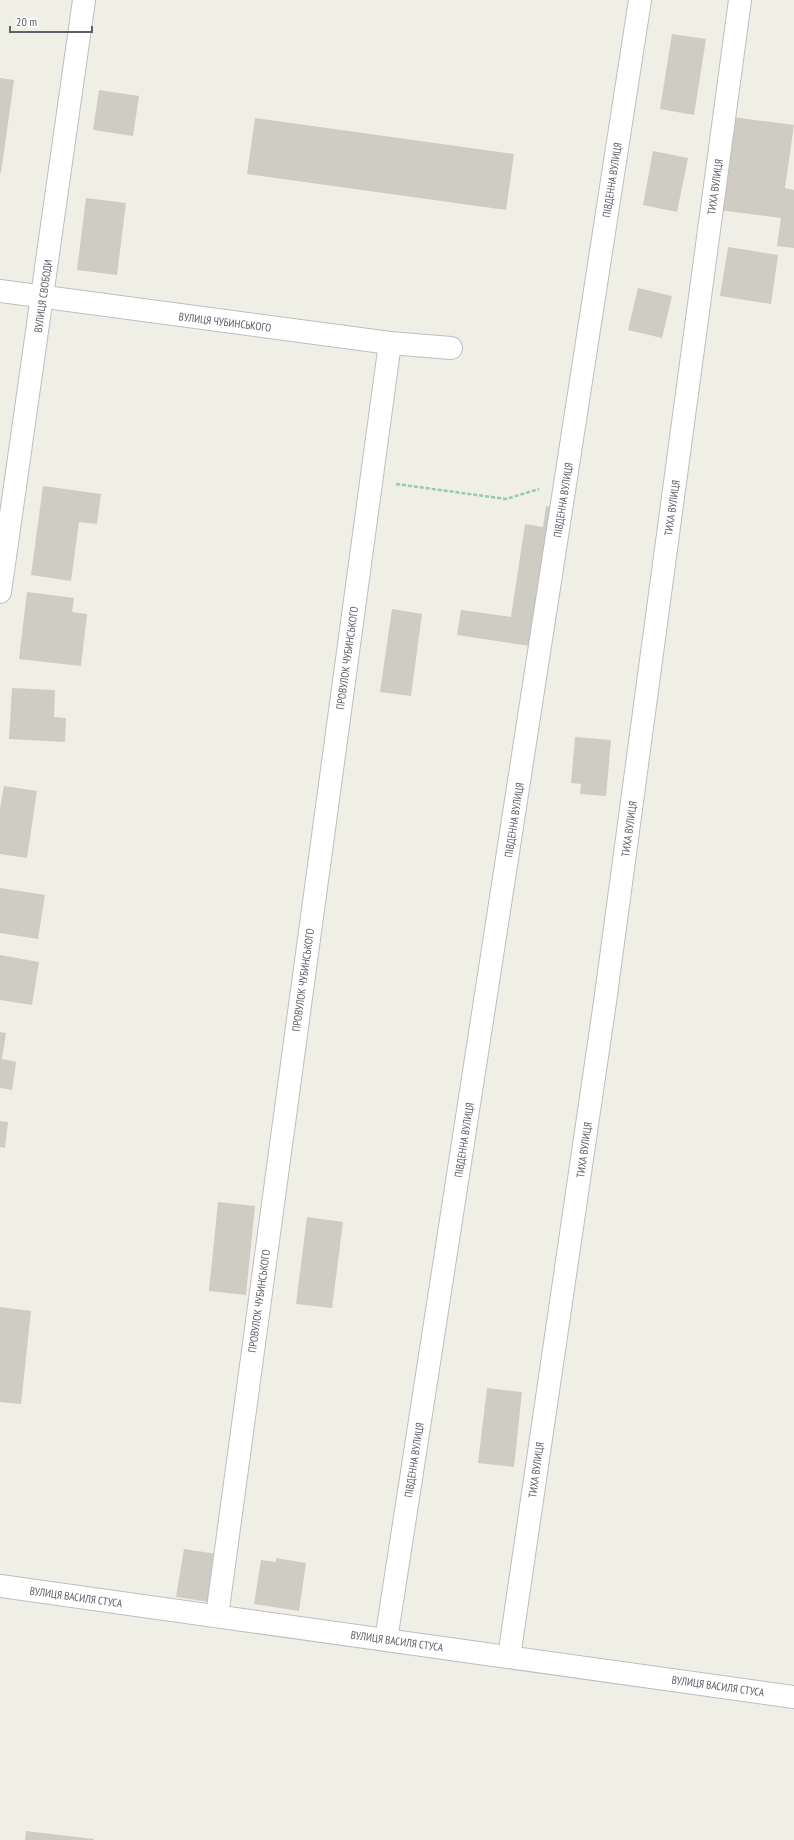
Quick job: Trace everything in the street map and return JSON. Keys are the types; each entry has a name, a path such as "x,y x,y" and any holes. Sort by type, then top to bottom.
{"street":[{"name":"ВУЛИЦЯ СВОБОДИ","path":"0,592 43,298 84,0"},
{"name":"ПІВДЕННА ВУЛИЦЯ","path":"386,1640 640,0"},
{"name":"ТИХА ВУЛИЦЯ","path":"509,1657 606,1002 740,0"},
{"name":"ВУЛИЦЯ ЧУБИНСЬКОГО","path":"0,292 390,343 451,348"},
{"name":"ПРОВУЛОК ЧУБИНСЬКОГО","path":"216,1616 390,343"},
{"name":"ВУЛИЦЯ ВАСИЛЯ СТУСА","path":"0,1586 794,1697"}],"path":[{"path":"371,480 506,499 566,481"}],"building":[{"path":"672,34 706,39 694,115 660,109"},
{"path":"0,78 14,80 1,173 0,173"},
{"path":"99,90 139,96 133,136 93,130"},
{"path":"732,117 794,125 785,188 794,190 794,248 777,246 781,218 719,210"},
{"path":"255,118 514,154 506,210 247,174"},
{"path":"653,151 688,158 677,212 643,205"},
{"path":"86,198 126,203 117,275 77,270"},
{"path":"728,247 778,255 771,304 720,296"},
{"path":"638,288 672,296 662,338 628,330"},
{"path":"43,486 101,494 97,524 79,522 71,581 31,575"},
{"path":"546,506 558,508 537,647 457,635 461,610 511,617 525,524 543,527"},
{"path":"27,592 74,598 72,612 87,614 81,666 19,659"},
{"path":"392,609 422,614 411,696 380,692"},
{"path":"12,688 55,690 54,717 66,718 65,742 9,739"},
{"path":"575,737 611,740 606,796 580,794 581,784 571,783"},
{"path":"4,786 37,791 27,858 0,854 0,808"},
{"path":"0,888 45,895 38,939 0,933"},
{"path":"0,955 39,962 32,1005 0,1000"},
{"path":"0,1032 6,1033 2,1059 16,1062 12,1090 0,1088"},
{"path":"0,1121 8,1122 5,1148 0,1147"},
{"path":"218,1202 255,1206 246,1295 209,1291"},
{"path":"307,1217 343,1222 332,1308 296,1304"},
{"path":"0,1307 31,1311 21,1404 0,1402"},
{"path":"487,1388 522,1392 514,1467 478,1463"},
{"path":"184,1549 217,1554 210,1602 176,1597"},
{"path":"276,1558 306,1563 299,1611 254,1604 261,1560 276,1562"},
{"path":"26,1831 94,1839 94,1840 25,1840"}]}
